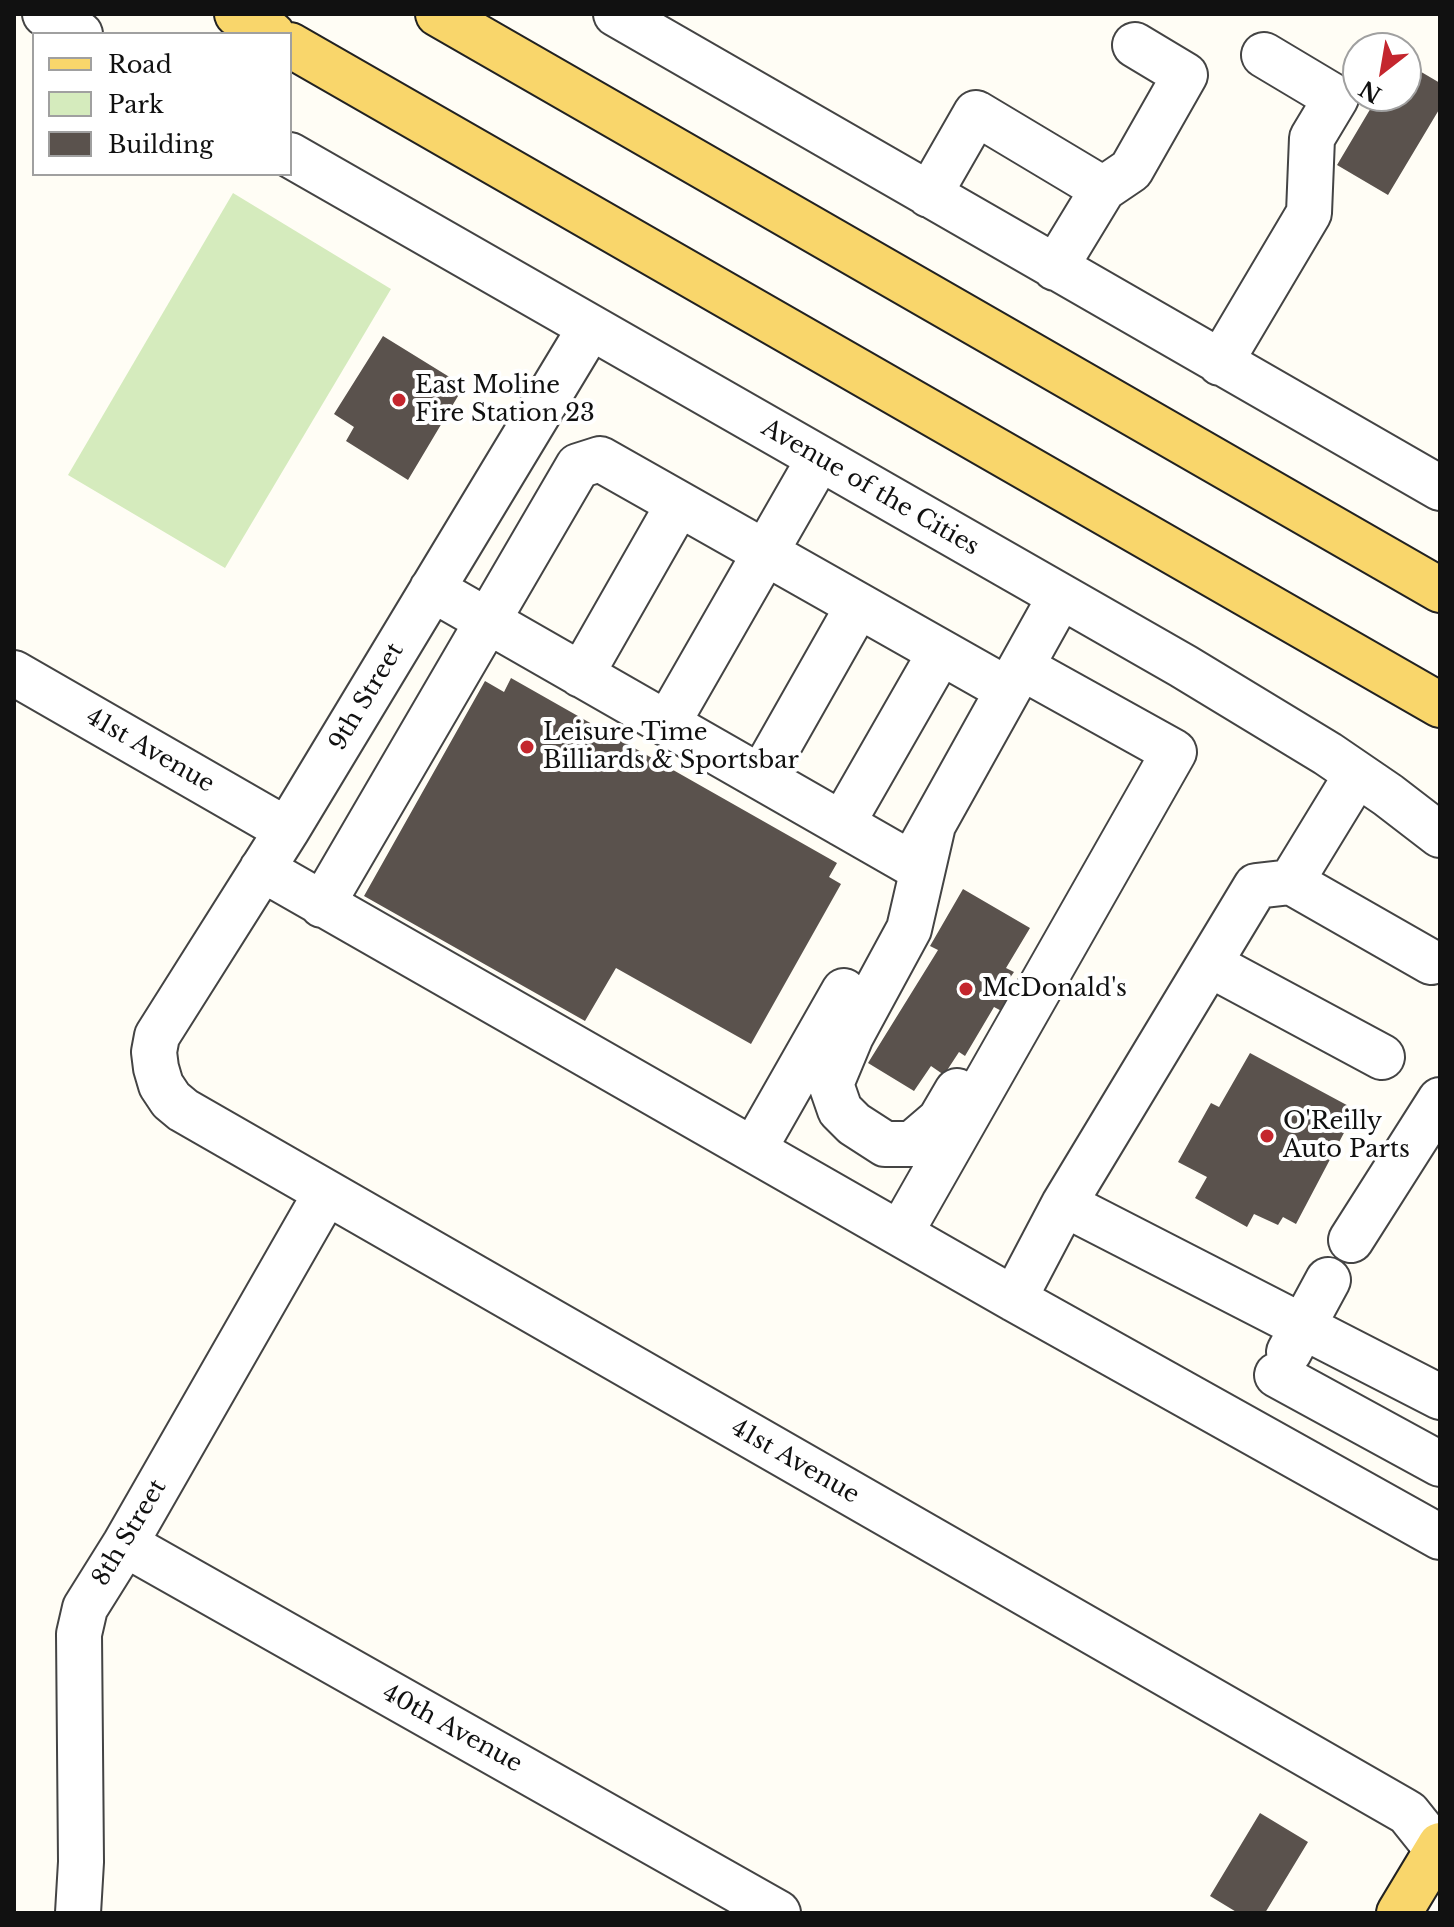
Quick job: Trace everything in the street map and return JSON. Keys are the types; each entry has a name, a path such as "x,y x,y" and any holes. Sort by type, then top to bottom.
{"main road":[{"path":"237,14 268,32"},
{"path":"438,14 1440,590"},
{"path":"292,46 1440,705"},
{"path":"1344,650 1440,719"},
{"path":"1399,1913 1439,1849"}],"street":[{"path":"45,14 76,32"},
{"path":"616,14 1440,488"},
{"path":"1055,268 1103,189 1131,170 1185,75 1135,45"},
{"path":"1220,363 1309,213 1312,138 1336,98 1264,55"},
{"path":"929,195 976,113 1103,189"},
{"name":"Avenue of the Cities","path":"292,156 1183,666 1357,774 1440,835"},
{"name":"9th Street","path":"156,1068 154,1052 157,1036 287,830 590,328"},
{"path":"322,905 578,466 600,459 940,653 1015,678 1174,752 901,1232"},
{"path":"667,724 819,459"},
{"path":"581,675 678,505"},
{"path":"432,589 912,864"},
{"path":"754,1149 905,885 912,864 1060,597"},
{"path":"761,777 858,606"},
{"path":"842,824 940,653"},
{"name":"41st Avenue","path":"14,673 287,830"},
{"path":"1291,882 1357,774"},
{"path":"933,825 909,929 851,1036 831,1084 840,1110 854,1124 885,1144 912,1144 940,1120 1048,938 1086,911"},
{"path":"262,869 1014,1299 1440,1537"},
{"path":"1014,1299 1064,1204 1256,886 1291,882 1431,962"},
{"path":"1209,964 1382,1057"},
{"name":"41st Avenue","path":"156,1068 161,1085 171,1100 183,1110 1403,1810 1439,1849"},
{"path":"1351,1240 1440,1100"},
{"name":"8th Street","path":"78,1913 81,1862 79,1634 85,1608 125,1544 326,1193"},
{"path":"1064,1204 1440,1397"},
{"path":"1249,1429 1328,1280"},
{"path":"1277,1375 1440,1464"},
{"name":"40th Avenue","path":"125,1544 778,1913"}],"green space":[{"path":"233,193 391,289 225,568 68,475"}],"building":[{"path":"1422,72 1440,83 1440,108 1388,195 1337,165 1368,112 1422,112"},
{"name":"East Moline Fire Station 23","path":"383,336 464,386 408,480 346,441 354,427 334,414"},
{"path":"511,678 837,863 829,877 841,884 751,1044 616,968 585,1021 364,896 485,681 504,692"},
{"name":"McDonald's","path":"963,889 1030,928 1006,968 1014,972 1007,982 1028,995 1013,1017 994,1007 965,1056 959,1052 944,1075 931,1066 914,1091 868,1063 938,950 930,946"},
{"name":"O'Reilly Auto Parts","path":"1250,1053 1356,1110 1296,1224 1283,1217 1278,1225 1254,1214 1247,1227 1195,1198 1207,1177 1178,1162 1211,1103 1219,1107"},
{"path":"1260,1813 1308,1842 1265,1913 1238,1913 1210,1896"}],"place":[{"name":"East Moline Fire Station 23","path":"399,400"},
{"name":"Leisure Time Billiards & Sportsbar","path":"527,747"},
{"name":"McDonald's","path":"966,989"},
{"name":"O'Reilly Auto Parts","path":"1267,1136"}]}
